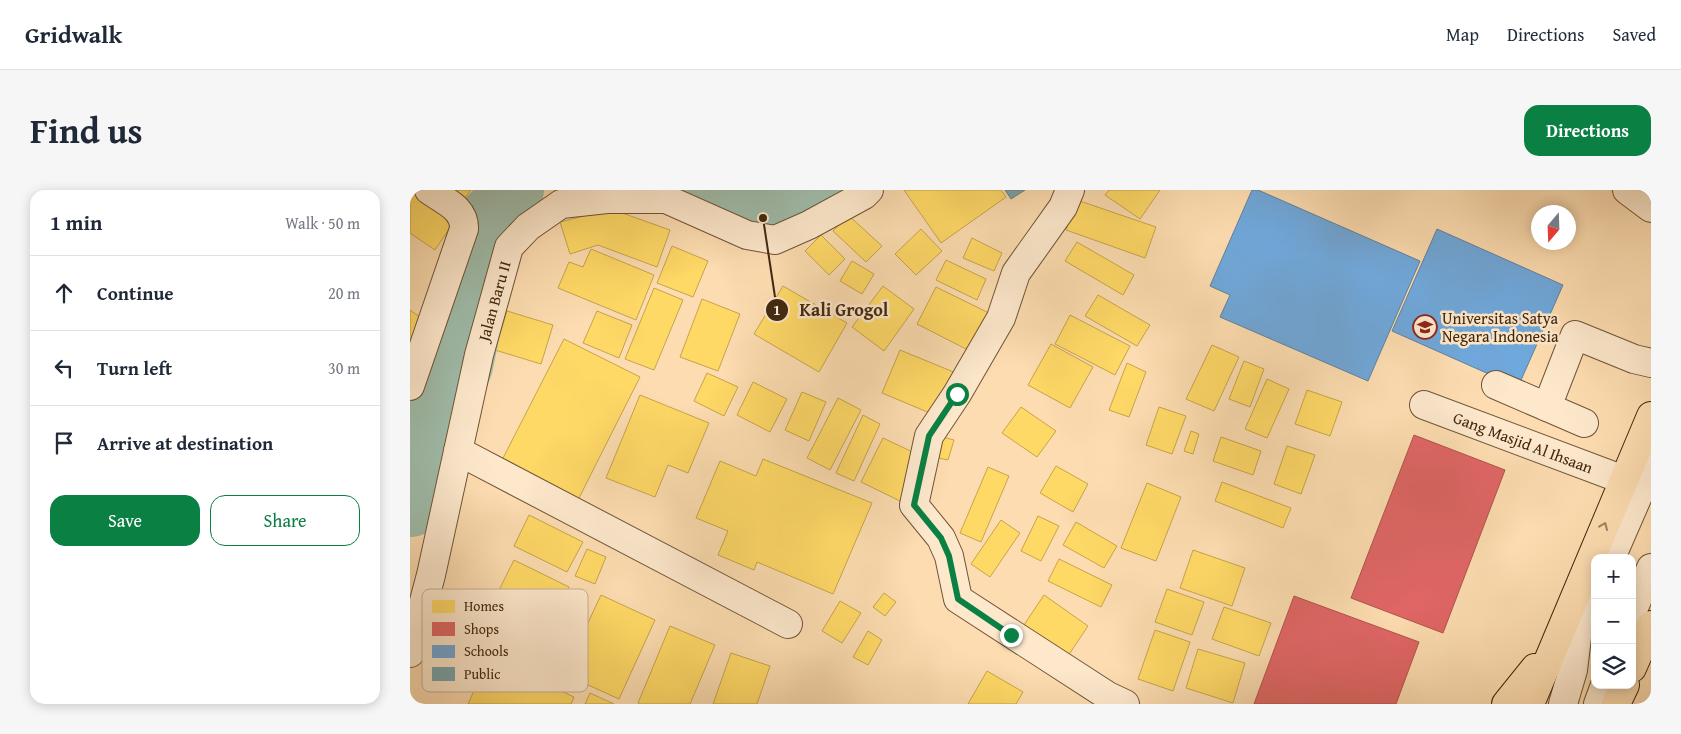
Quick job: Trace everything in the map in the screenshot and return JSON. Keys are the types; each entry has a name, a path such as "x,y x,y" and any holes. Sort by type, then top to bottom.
{"highway":[{"path":"1530,704 1651,416"},
{"path":"1636,659 1651,625"},
{"path":"1506,704 1558,640"},
{"path":"1616,704 1622,689"}],"street":[{"path":"410,386 464,229 464,221 460,212 429,190"},
{"name":"Jalan Baru II","path":"427,589 479,355 509,247 528,227 561,204 607,198 669,195 747,235 775,240 809,225 864,195 869,190"},
{"path":"1070,190 1063,207 1016,273 1001,318 957,394 929,436 914,505 941,538 949,556 958,599 1108,696 1125,704"},
{"path":"1547,407 1575,335 1634,359 1651,363"},
{"path":"1496,385 1584,423"},
{"name":"Gang Masjid Al Ihsaan","path":"1424,405 1624,480"},
{"path":"458,451 788,624"},
{"path":"1612,554 1651,466"},
{"path":"1636,603 1651,568"},
{"path":"1573,670 1585,571"},
{"name":"Jalan Baru II","path":"410,653 422,609"},
{"path":"1563,704 1591,615"},
{"path":"1598,704 1603,689"}],"building: Homes":[{"path":"410,190 416,190 457,217 435,250 410,233"},
{"path":"436,190 471,190 457,207"},
{"path":"904,190 1001,190 1006,197 941,243"},
{"path":"1109,190 1160,190 1140,219 1105,195"},
{"path":"1077,200 1156,227 1145,258 1066,230"},
{"path":"611,209 670,230 657,267 598,245 570,254 560,222"},
{"path":"848,215 882,246 866,262 833,231"},
{"path":"921,229 942,251 916,275 895,254"},
{"path":"821,235 845,259 829,275 805,251"},
{"path":"972,238 1002,253 994,271 963,258"},
{"path":"1077,242 1134,275 1123,295 1065,261"},
{"path":"672,246 708,261 693,297 657,283"},
{"path":"591,249 654,275 636,320 558,288 569,262 583,267"},
{"path":"946,260 986,279 977,300 936,280"},
{"path":"852,261 874,274 862,294 840,281"},
{"path":"783,286 847,323 819,372 754,334"},
{"path":"883,286 914,309 884,351 852,327"},
{"path":"936,287 989,313 970,351 917,324"},
{"path":"654,288 683,300 654,370 625,359"},
{"path":"1098,295 1150,325 1137,346 1085,316"},
{"path":"702,299 740,314 718,371 680,357"},
{"path":"410,310 424,320 410,341"},
{"path":"507,311 553,325 541,364 495,350"},
{"path":"597,311 632,325 619,358 583,343"},
{"path":"1070,315 1130,346 1115,375 1055,344"},
{"path":"564,339 640,377 578,500 501,462"},
{"path":"1051,344 1093,367 1070,408 1028,385"},
{"path":"1212,345 1239,357 1214,411 1186,399"},
{"path":"900,350 956,373 937,416 882,393"},
{"path":"1244,361 1264,369 1250,407 1229,399"},
{"path":"1127,363 1146,372 1129,417 1109,410"},
{"path":"707,373 738,387 724,416 694,401"},
{"path":"1267,379 1289,389 1267,438 1245,429"},
{"path":"753,382 787,399 770,432 737,415"},
{"path":"1307,390 1342,402 1330,436 1295,424"},
{"path":"802,392 826,402 809,441 785,430"},
{"path":"640,395 709,423 688,473 668,465 655,497 606,478"},
{"path":"838,398 861,410 830,470 807,458"},
{"path":"1021,407 1056,431 1037,457 1002,433"},
{"path":"1159,407 1186,416 1172,454 1146,445"},
{"path":"863,415 880,424 854,481 836,473"},
{"path":"1191,431 1199,434 1193,454 1184,451"},
{"path":"935,435 954,440 948,460 929,456"},
{"path":"1221,437 1261,451 1253,475 1213,461"},
{"path":"883,438 921,456 900,501 861,482"},
{"path":"1287,446 1315,455 1301,494 1274,484"},
{"path":"763,459 872,503 833,594 757,562 754,570 718,555 728,531 696,518 720,461 756,476"},
{"path":"1056,466 1088,484 1073,512 1040,493"},
{"path":"988,467 1009,476 981,542 960,533"},
{"path":"1222,482 1291,508 1283,528 1215,501"},
{"path":"1147,483 1181,497 1156,561 1121,548"},
{"path":"529,515 583,542 567,572 514,546"},
{"path":"1038,516 1059,526 1041,561 1021,551"},
{"path":"1001,520 1020,533 990,577 971,564"},
{"path":"1076,522 1117,546 1104,568 1063,545"},
{"path":"587,549 606,557 595,584 575,576"},
{"path":"1193,550 1245,568 1232,606 1180,588"},
{"path":"1059,559 1112,585 1101,607 1048,581"},
{"path":"514,560 569,587 568,589 500,589"},
{"path":"1167,589 1204,602 1192,635 1155,622"},
{"path":"884,593 896,602 885,616 873,607"},
{"path":"601,595 655,620 619,699 588,685 588,623"},
{"path":"1044,595 1088,626 1066,659 1022,628"},
{"path":"840,601 861,613 842,643 822,631"},
{"path":"1224,607 1271,623 1259,656 1212,639"},
{"path":"670,626 715,645 690,704 640,704 638,703"},
{"path":"1155,630 1190,642 1173,691 1138,679"},
{"path":"868,631 882,640 868,665 853,657"},
{"path":"1198,649 1245,663 1233,703 1186,688"},
{"path":"731,653 770,666 757,704 713,704"},
{"path":"987,671 1023,692 1016,704 968,704"},
{"path":"473,692 563,692 574,697 571,704 468,704"},
{"path":"590,693 614,704 585,704"}],"building: Shops":[{"path":"1414,435 1505,470 1443,633 1351,598"},
{"path":"1294,596 1419,642 1396,704 1254,704"}],"building: Schools":[{"path":"1252,190 1258,190 1420,261 1368,381 1220,317 1230,295 1210,286"},
{"path":"1437,229 1563,285 1518,387 1392,331"}],"building: Public":[{"path":"1005,190 1025,190 1011,199"}],"waterway":[{"path":"410,504 433,433 460,365 481,263 485,225 502,208 511,190"},
{"path":"702,190 756,216 769,218 792,210 815,190"}],"place":[{"name":"Kali Grogol","path":"763,218"},
{"name":"Universitas Satya Negara Indonesia","path":"1425,327"}],"route":[{"path":"957,394 929,436 914,505 941,538 949,556 958,599 1011,635"}]}
